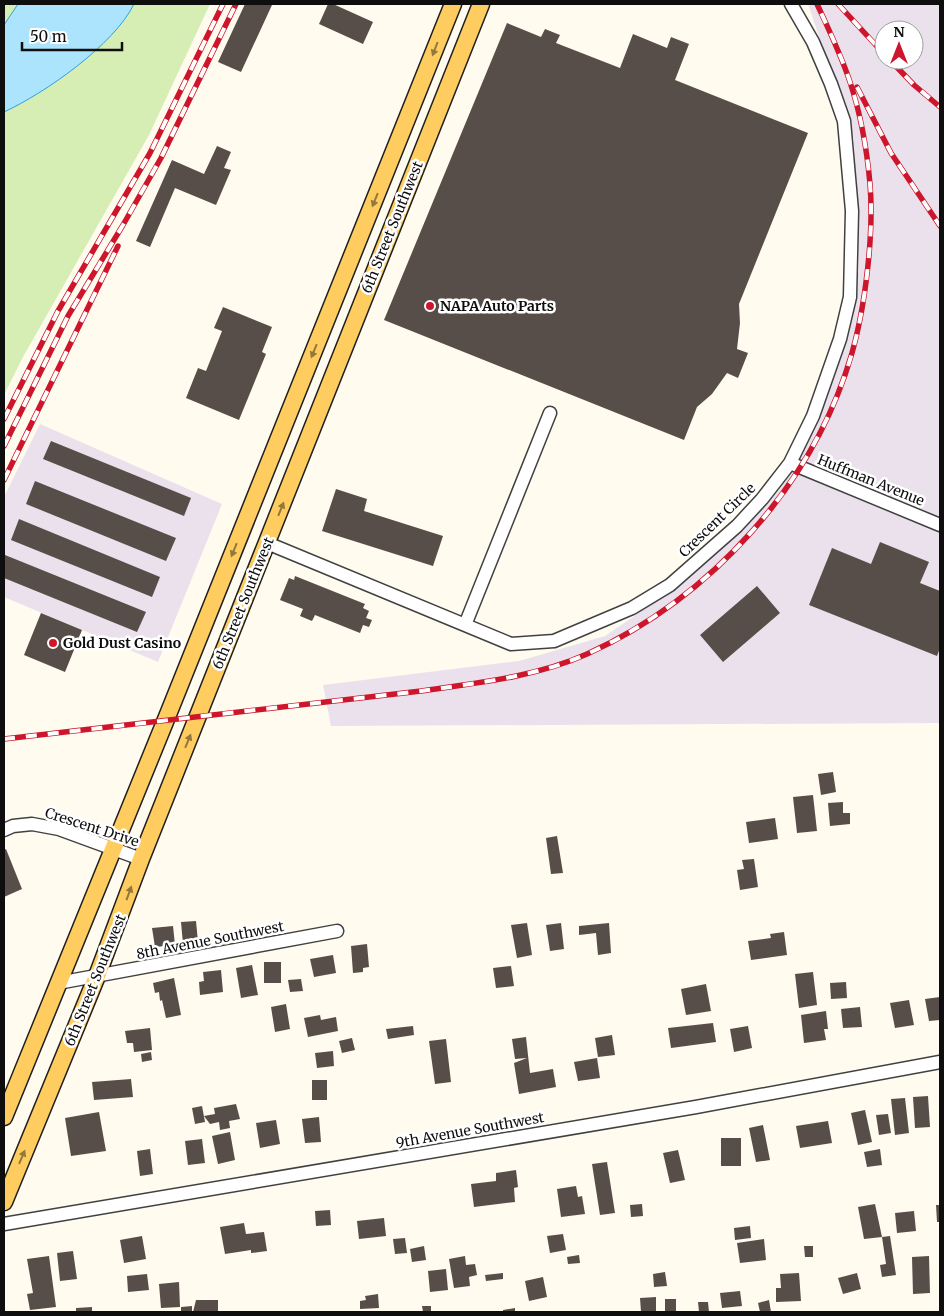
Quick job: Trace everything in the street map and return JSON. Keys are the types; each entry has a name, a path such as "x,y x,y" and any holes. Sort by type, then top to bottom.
{"main road":[{"name":"6th Street Southwest","path":"4,1117 173,703 453,4"},
{"name":"6th Street Southwest","path":"4,1202 98,976 142,858 480,4"}],"street":[{"name":"Crescent Circle","path":"267,543 511,644 554,641 632,608 670,585 710,550 762,499 790,463 813,416 840,339 850,297 852,211 844,121 813,42 791,4"},
{"path":"465,625 550,413"},
{"name":"Huffman Avenue","path":"790,463 940,525"},
{"name":"Crescent Drive","path":"4,830 13,826 32,824 59,829 142,858"},
{"name":"8th Avenue Southwest","path":"58,983 337,931"},
{"name":"9th Avenue Southwest","path":"4,1224 676,1111 940,1062"}],"shaded area":[{"path":"808,4 940,4 940,723 331,726 323,685 519,661 605,636 683,583 779,490 833,381 859,270 854,139"},
{"path":"40,424 222,504 158,662 4,597 4,497"}],"green space":[{"path":"4,4 210,4 149,135 23,357 4,395"}],"water":[{"path":"18,4 134,4 111,36 77,66 39,93 4,112 4,25"}],"building":[{"path":"245,4 272,5 241,72 218,62"},
{"path":"328,4 333,4 373,22 363,44 319,24"},
{"path":"507,23 541,37 545,29 560,35 556,43 620,68 633,34 667,48 671,37 689,44 675,80 808,133 739,304 740,323 737,349 748,353 738,378 727,373 712,394 697,407 684,440 384,320"},
{"path":"217,146 231,152 224,168 231,170 216,205 175,188 150,247 136,241 172,160 204,174"},
{"path":"223,307 272,327 262,352 266,354 239,420 186,398 198,368 206,371 222,331 214,328"},
{"path":"51,441 191,498 184,516 43,459"},
{"path":"35,481 176,538 166,561 26,504"},
{"path":"336,489 367,499 364,511 443,536 433,566 322,531"},
{"path":"19,519 160,577 152,597 11,540"},
{"path":"880,542 929,562 920,583 940,591 940,648 937,656 809,605 832,548 871,564"},
{"path":"5,555 146,612 137,632 4,578"},
{"path":"295,576 365,604 363,608 369,611 366,618 372,620 369,627 363,625 360,633 315,615 312,621 300,616 303,609 280,600 289,578 294,580"},
{"path":"757,586 780,613 723,662 700,635"},
{"name":"Gold Dust Casino","path":"41,613 82,630 65,672 24,655"},
{"path":"833,772 836,792 821,795 818,774"},
{"path":"813,795 817,831 797,833 793,797"},
{"path":"843,802 843,813 850,813 850,824 830,826 828,803"},
{"path":"775,818 778,839 749,843 746,822"},
{"path":"557,836 563,873 551,874 546,838"},
{"path":"6,849 22,889 4,897 4,850"},
{"path":"754,859 758,887 740,890 737,870 744,869 742,860"},
{"path":"196,921 198,942 183,944 181,922"},
{"path":"527,923 532,955 517,958 511,925"},
{"path":"561,923 564,949 550,951 546,925"},
{"path":"609,923 611,953 598,955 596,933 579,935 579,926"},
{"path":"173,926 175,945 155,947 152,928"},
{"path":"784,932 787,955 751,960 748,941 771,938 770,934"},
{"path":"367,944 369,967 363,968 363,972 353,973 351,946"},
{"path":"333,955 336,973 314,977 310,959"},
{"path":"264,962 281,962 281,983 264,983"},
{"path":"252,965 258,995 241,998 236,968"},
{"path":"511,966 514,986 496,988 493,968"},
{"path":"221,970 223,992 200,995 199,982 204,981 203,972"},
{"path":"813,972 817,1005 799,1008 795,974"},
{"path":"174,978 181,1015 166,1018 162,1000 160,1001 159,992 155,993 153,983"},
{"path":"301,979 303,991 290,992 288,980"},
{"path":"846,982 847,998 831,999 830,983"},
{"path":"706,984 711,1011 686,1015 681,989"},
{"path":"940,997 940,1020 929,1021 925,999"},
{"path":"909,1000 914,1025 895,1028 890,1003"},
{"path":"286,1004 290,1029 275,1032 271,1007"},
{"path":"860,1007 862,1027 843,1028 841,1009"},
{"path":"826,1011 828,1029 824,1029 826,1040 804,1043 801,1015"},
{"path":"320,1015 321,1020 336,1017 338,1031 308,1037 304,1018"},
{"path":"713,1023 716,1042 671,1048 668,1028"},
{"path":"413,1026 414,1035 388,1039 386,1029"},
{"path":"748,1026 752,1048 734,1052 730,1029"},
{"path":"150,1028 152,1050 134,1052 133,1043 127,1043 125,1031"},
{"path":"612,1035 615,1055 598,1057 595,1038"},
{"path":"526,1037 530,1073 553,1069 556,1087 519,1094 514,1063 527,1058 515,1059 512,1039"},
{"path":"352,1038 355,1050 342,1053 339,1041"},
{"path":"446,1039 451,1082 435,1084 429,1041"},
{"path":"333,1051 334,1066 317,1068 315,1053"},
{"path":"151,1052 152,1060 142,1062 141,1054"},
{"path":"597,1058 600,1078 578,1081 574,1062"},
{"path":"131,1079 133,1097 94,1100 92,1082"},
{"path":"312,1080 327,1080 327,1100 312,1100"},
{"path":"928,1096 930,1127 915,1128 913,1097"},
{"path":"905,1098 909,1133 895,1135 891,1099"},
{"path":"236,1104 240,1119 229,1121 230,1128 220,1130 219,1122 210,1124 204,1116 215,1114 214,1108"},
{"path":"202,1106 205,1122 195,1124 192,1108"},
{"path":"865,1110 872,1142 858,1145 851,1113"},
{"path":"99,1112 106,1151 71,1156 65,1118"},
{"path":"888,1114 891,1133 879,1135 876,1115"},
{"path":"319,1117 321,1142 305,1143 302,1119"},
{"path":"276,1120 280,1144 260,1148 256,1123"},
{"path":"828,1121 832,1143 800,1148 796,1126"},
{"path":"763,1125 770,1160 756,1162 749,1128"},
{"path":"230,1132 235,1160 218,1164 212,1136"},
{"path":"721,1138 741,1138 741,1166 721,1166"},
{"path":"202,1139 205,1163 188,1165 185,1141"},
{"path":"150,1149 153,1174 140,1176 137,1151"},
{"path":"880,1149 882,1165 867,1167 864,1152"},
{"path":"678,1150 685,1180 670,1183 663,1153"},
{"path":"607,1162 615,1213 600,1215 592,1164"},
{"path":"516,1170 518,1187 514,1188 515,1202 474,1207 471,1184 496,1181 496,1173"},
{"path":"576,1186 578,1197 582,1196 585,1214 561,1217 557,1189"},
{"path":"642,1204 643,1216 631,1217 630,1205"},
{"path":"875,1204 882,1237 864,1239 858,1207"},
{"path":"936,1205 940,1205 940,1222 937,1222"},
{"path":"330,1210 331,1225 316,1226 315,1211"},
{"path":"914,1211 916,1231 897,1233 895,1213"},
{"path":"384,1218 386,1236 359,1239 357,1221"},
{"path":"244,1223 246,1234 264,1232 267,1251 251,1253 251,1250 225,1254 220,1227"},
{"path":"750,1226 751,1238 735,1240 734,1228"},
{"path":"563,1234 566,1250 550,1253 547,1236"},
{"path":"142,1236 146,1259 124,1263 120,1240"},
{"path":"890,1236 896,1275 882,1277 880,1265 886,1264 882,1237"},
{"path":"405,1238 407,1253 395,1254 393,1239"},
{"path":"764,1239 766,1260 740,1263 737,1243"},
{"path":"424,1246 426,1260 412,1262 410,1249"},
{"path":"804,1246 813,1246 813,1257 805,1257"},
{"path":"73,1251 77,1279 60,1281 57,1253"},
{"path":"579,1255 580,1263 568,1264 567,1257"},
{"path":"49,1256 56,1307 30,1310 27,1294 33,1293 27,1259"},
{"path":"465,1256 466,1265 475,1264 477,1275 469,1277 470,1286 454,1288 449,1259"},
{"path":"929,1256 930,1293 913,1294 912,1257"},
{"path":"446,1269 448,1290 430,1292 428,1271"},
{"path":"665,1272 667,1286 654,1287 653,1274"},
{"path":"503,1273 503,1279 486,1281 485,1275"},
{"path":"799,1273 801,1301 776,1302 776,1288 781,1288 780,1274"},
{"path":"857,1273 861,1289 843,1294 838,1278"},
{"path":"147,1274 149,1290 128,1292 127,1276"},
{"path":"543,1277 547,1297 529,1301 525,1281"},
{"path":"179,1282 180,1307 161,1308 159,1284"},
{"path":"740,1291 742,1306 722,1308 720,1293"},
{"path":"378,1294 379,1308 360,1309 360,1301 366,1300 365,1296"},
{"path":"656,1297 656,1312 641,1312 640,1298"},
{"path":"665,1299 676,1299 676,1312 665,1312"},
{"path":"196,1300 218,1300 218,1312 193,1312"},
{"path":"769,1300 771,1312 760,1312 758,1303"},
{"path":"698,1302 708,1302 709,1312 699,1312"},
{"path":"192,1306 192,1312 181,1312 181,1307"},
{"path":"422,1306 431,1306 431,1312 423,1312"},
{"path":"92,1307 92,1312 76,1312 76,1308"},
{"path":"515,1308 515,1312 503,1312 503,1310"}],"railway":[{"path":"4,419 58,311 150,153 223,4"},
{"path":"4,446 68,316 161,158 236,4"},
{"path":"4,739 421,691 527,674 587,654 632,630 675,602 715,569 752,532 784,491 812,447 835,401 852,353 863,304 871,220 870,184 865,145 850,82 839,52 817,4"},
{"path":"838,4 874,43"},
{"path":"900,70 940,107"},
{"path":"857,87 891,153 940,226"},
{"path":"4,480 118,246"}],"place":[{"name":"NAPA Auto Parts","path":"430,306"},
{"name":"Gold Dust Casino","path":"53,643"}]}
